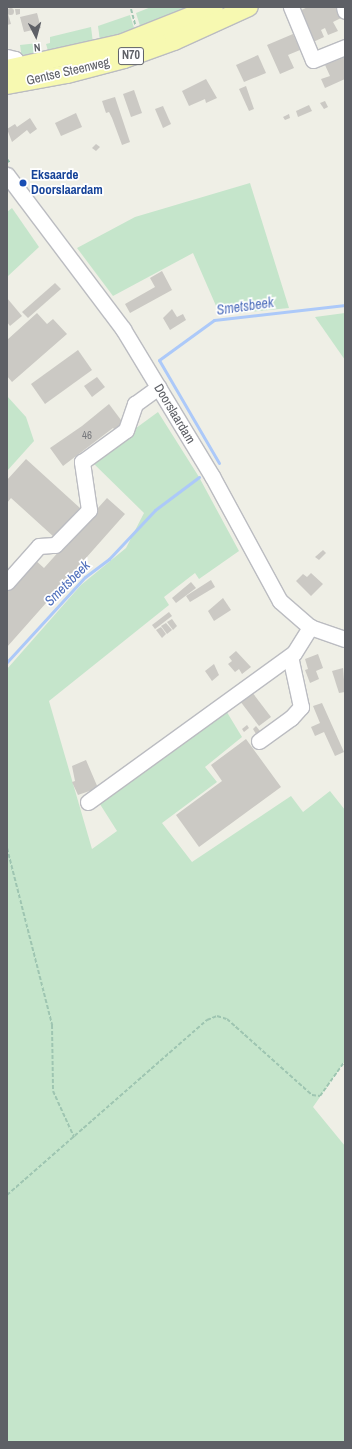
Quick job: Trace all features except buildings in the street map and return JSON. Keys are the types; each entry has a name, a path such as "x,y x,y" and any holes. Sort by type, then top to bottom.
{"main road":[{"name":"Gentse Steenweg","path":"11,72 120,44 214,7"},
{"name":"Gentse Steenweg","path":"11,72 67,74 124,59 174,41 249,7"}],"street":[{"path":"291,7 313,60 345,47"},
{"path":"344,7 345,11"},
{"name":"Doorslaardam","path":"7,175 123,329 212,476 270,587 280,601 310,627 345,639"},
{"path":"7,582 39,546 55,546 89,510 82,462 126,430 135,404 158,387"},
{"path":"88,802 292,654 310,627"},
{"path":"292,654 308,707"},
{"path":"259,741 291,718 301,707 292,654"}],"path":[{"path":"7,848 52,1025 53,1091 74,1136"},
{"path":"7,1195 207,1020 217,1016 227,1019 312,1095 320,1096 345,1061"}],"green space":[{"path":"151,7 188,7 190,10 141,29 136,13"},
{"path":"130,15 135,31 100,41 98,26"},
{"path":"91,27 93,43 49,54 46,44 50,43 50,37"},
{"path":"38,43 42,56 22,59 20,45"},
{"path":"250,183 289,308 220,315 193,253 113,296 77,248 135,217"},
{"path":"12,208 39,247 7,277 7,212"},
{"path":"345,313 345,360 315,317"},
{"path":"7,396 26,417 34,441 7,471"},
{"path":"158,412 199,477 239,551 199,579 195,573 164,597 169,605 49,701 92,849 117,831 98,801 225,709 242,737 205,767 217,782 162,823 192,862 291,796 303,812 330,791 345,810 345,1061 313,1107 345,1146 345,1442 7,1442 7,669 81,585 126,548 144,513 91,461"}],"waterway":[{"name":"Smetsbeek","path":"219,463 159,360 214,320 345,305"},
{"name":"Smetsbeek","path":"7,662 85,577 109,559 155,510 199,477"}],"place":[{"name":"Eksaarde Doorslaardam","path":"23,183"}]}
